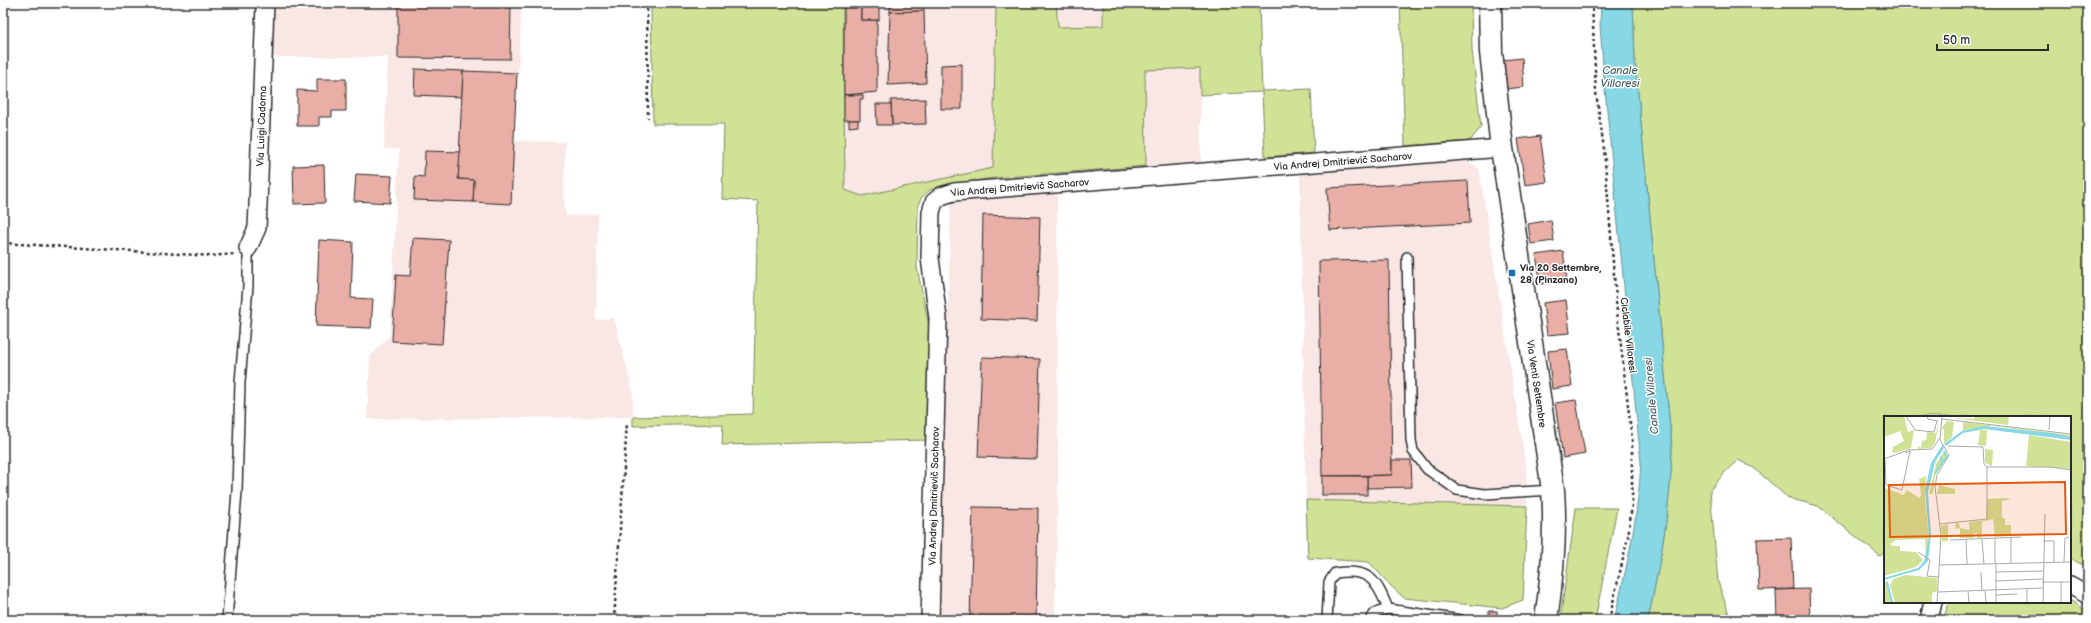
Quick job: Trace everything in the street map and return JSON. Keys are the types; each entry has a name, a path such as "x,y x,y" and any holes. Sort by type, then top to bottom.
{"street":[{"name":"Via Luigi Cadorna","path":"248,248 256,228 258,206 264,3"},
{"name":"Via Venti Settembre","path":"1490,3 1491,52 1502,148 1553,490 1554,505 1551,576 1546,620"},
{"name":"Via Andrej Dmitrievič Sacharov","path":"930,620 938,318 930,258 931,212 934,202 941,196 954,192 1502,148"},
{"path":"2071,586 2088,595"},
{"path":"1929,620 1933,603"}],"lane":[{"path":"227,620 237,490 240,382 248,286 248,248"},
{"path":"1407,257 1411,440 1413,451 1427,470 1457,490 1485,494 1553,490"},
{"path":"1327,620 1329,582 1335,573 1348,571 1362,572 1374,580 1388,609"},
{"path":"1370,620 1375,613 1388,609 1461,620"}],"path":[{"path":"647,3 648,118"},
{"name":"Ciclabile Villoresi","path":"1592,3 1596,92 1604,149 1617,312 1625,370 1632,447 1632,505 1630,524 1609,620"},
{"path":"3,243 211,256 230,256 248,248"},
{"path":"614,620 627,423"}],"shaded area":[{"path":"267,3 522,3 514,141 565,142 564,199 566,216 598,214 596,320 614,318 633,393 633,417 367,419 370,357 390,335 399,149 384,149 388,57 266,57"},
{"path":"843,3 996,3 993,168 862,196 845,191"},
{"path":"1056,3 1103,3 1103,27 1058,27"},
{"path":"1200,68 1201,162 1146,166 1144,70"},
{"path":"1467,161 1479,168 1526,467 1527,506 1306,500 1300,174"},
{"path":"1057,191 1058,483 1055,620 939,620 951,200"}],"green space":[{"path":"651,3 843,3 845,190 862,196 993,168 996,3 1056,3 1058,27 1103,26 1103,3 1259,3 1262,91 1311,89 1314,153 1265,157 1262,92 1200,95 1200,68 1145,70 1146,166 994,178 941,186 930,190 922,197 918,205 917,267 930,331 927,440 722,445 723,424 633,426 633,417 753,414 758,201 722,199 724,124 653,124"},
{"path":"1400,3 1471,3 1472,50 1481,127 1470,141 1405,146"},
{"path":"1633,3 2088,3 2088,566 2071,560 2071,416 1884,416 1884,553 1880,556 1818,506 1788,498 1754,468 1738,460 1727,470 1710,490 1718,582 1731,620 1648,620 1661,556 1670,492 1672,448 1635,61"},
{"path":"1306,500 1527,506 1523,600 1502,608 1404,598 1369,562 1308,558"},
{"path":"1576,508 1617,508 1595,620 1560,620"},
{"path":"2071,601 2088,612 2088,620 1944,620 1948,603 2071,603"}],"water":[{"name":"Canale Villoresi","path":"1601,3 1633,3 1635,61 1672,448 1670,492 1661,556 1648,620 1614,620 1631,542 1640,483 1641,463 1604,79 1600,25"}],"building":[{"path":"398,3 511,3 510,59 398,58"},
{"path":"890,3 924,3 924,11 890,12"},
{"path":"861,6 861,20 877,20 877,92 844,95 844,7"},
{"path":"861,6 879,6 879,20 861,20"},
{"path":"924,11 926,83 888,85 890,12"},
{"path":"1522,58 1524,87 1506,89 1503,60"},
{"path":"962,64 962,109 941,109 941,65"},
{"path":"415,69 463,71 462,97 414,95"},
{"path":"463,71 517,73 511,204 473,202 474,180 458,179"},
{"path":"317,79 346,79 346,111 332,111 332,117 319,117 319,126 297,126 297,90 317,91"},
{"path":"844,95 863,95 863,99 860,99 860,120 844,120"},
{"path":"925,99 926,124 892,125 891,100"},
{"path":"876,104 891,104 892,125 877,125"},
{"path":"849,120 858,120 858,126 849,127"},
{"path":"1540,136 1547,182 1525,185 1518,139"},
{"path":"425,151 460,152 458,179 474,180 473,202 414,200 415,176 424,177"},
{"path":"324,165 325,203 294,204 293,166"},
{"path":"356,174 392,176 390,203 354,201"},
{"path":"1468,181 1470,223 1330,230 1327,188"},
{"path":"983,215 1040,217 1037,321 981,319"},
{"path":"1551,220 1554,241 1531,244 1528,224"},
{"path":"413,238 449,240 442,344 392,341 396,275 410,276"},
{"path":"319,240 353,242 351,298 373,299 371,328 316,326"},
{"path":"1563,251 1567,280 1541,284 1536,255"},
{"path":"1389,260 1392,475 1322,476 1319,261"},
{"path":"1566,300 1570,333 1547,335 1543,303"},
{"path":"1567,349 1572,386 1552,389 1548,351"},
{"path":"982,357 1040,359 1037,459 978,457"},
{"path":"1576,400 1585,454 1563,458 1555,403"},
{"path":"1392,460 1411,460 1412,487 1367,488 1367,476 1392,475"},
{"path":"1322,476 1367,476 1367,495 1322,495"},
{"path":"973,507 1038,508 1036,620 970,620"},
{"path":"1791,538 1793,589 1759,590 1757,539"},
{"path":"1809,589 1810,620 1777,620 1776,590"},
{"path":"1489,611 1497,611 1497,620 1489,620"},
{"path":"2014,616 2014,620 1962,620 1962,617"}],"place":[{"name":"Via 20 Settembre, 28 (Pinzano)","path":"1512,273"}]}
